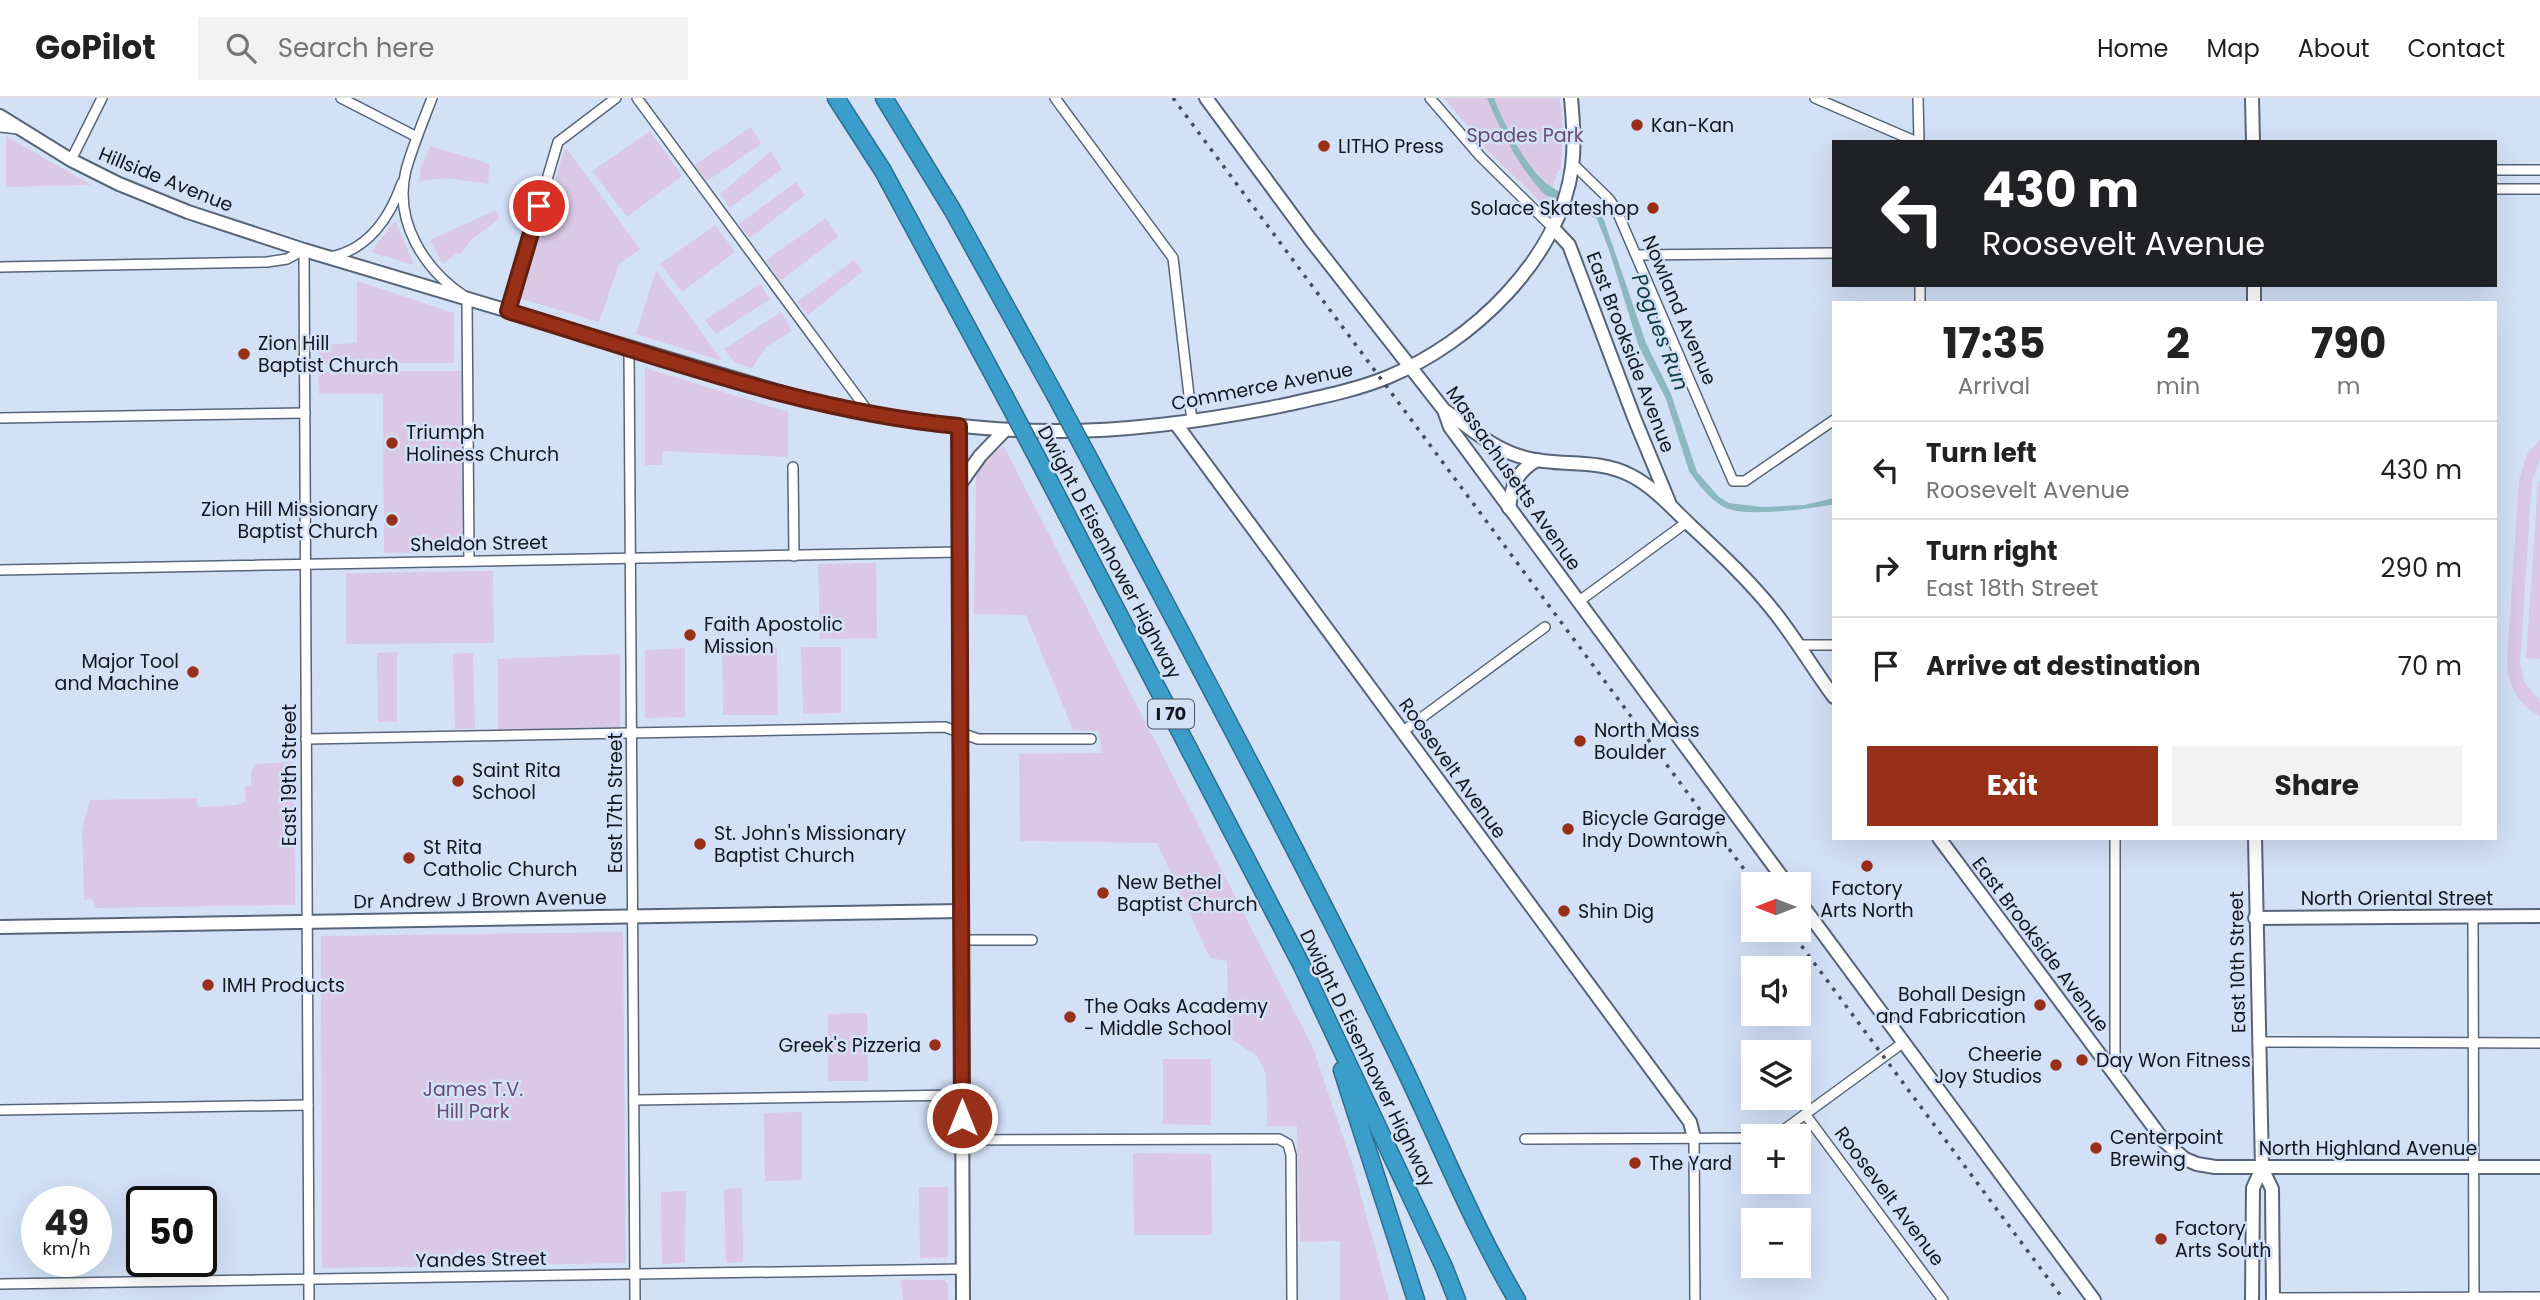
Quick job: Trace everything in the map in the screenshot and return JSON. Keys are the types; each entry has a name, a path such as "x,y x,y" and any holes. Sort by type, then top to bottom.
{"highway":[{"name":"Dwight D Eisenhower Highway","path":"836,98 883,170 1004,395 1302,966 1457,1300"},
{"name":"Dwight D Eisenhower Highway","path":"884,98 953,211 1055,395 1269,800 1379,1016 1490,1251"},
{"path":"1302,966 1345,1078 1416,1300"},
{"path":"1490,1251 1510,1300"},
{"name":"I 70","path":"1490,1251 1517,1300"}],"street":[{"path":"71,160 102,98"},
{"path":"341,98 417,137"},
{"path":"328,257 348,252 369,239 395,200 432,98"},
{"path":"508,311 558,142 616,98"},
{"path":"637,98 870,414"},
{"path":"1055,98 1173,258 1192,421"},
{"name":"Massachusetts Avenue","path":"1206,98 1310,239 1444,410 1450,427 1778,872"},
{"name":"East Brookside Avenue","path":"1430,98 1472,148 1569,245 1670,506"},
{"path":"1553,228 1572,163 1571,98"},
{"path":"1815,98 1913,140"},
{"path":"1918,98 1918,140"},
{"path":"2252,98 2253,140"},
{"name":"Hillside Avenue","path":"0,116 71,160 169,205 304,250 467,298"},
{"path":"0,127 23,130"},
{"name":"Nowland Avenue","path":"1572,163 1609,199 1636,255 1729,475 1736,482 1745,481 1832,421"},
{"path":"2497,170 2540,170"},
{"path":"406,172 407,220 417,247 437,275 467,298 793,397 870,414 959,426 962,1300"},
{"path":"2497,190 2540,190"},
{"name":"Commerce Avenue","path":"959,426 1090,431 1176,424 1325,396 1369,384 1410,366 1456,337 1496,304 1535,261 1553,228"},
{"path":"0,267 267,262 291,257 304,250"},
{"name":"East 19th Street","path":"304,250 309,1300"},
{"path":"1636,255 1832,253"},
{"path":"467,298 469,561"},
{"name":"East 17th Street","path":"629,348 635,1300"},
{"name":"East Brookside Avenue","path":"1444,410 1497,448 1537,460 1581,463 1617,470 1649,487 1733,567 1770,607 1832,694"},
{"path":"0,418 305,413"},
{"name":"Roosevelt Avenue","path":"1176,424 1692,1125 1694,1138"},
{"path":"959,484 1005,429"},
{"path":"1509,508 1516,477 1537,460"},
{"path":"793,467 794,556"},
{"path":"1578,601 1687,522"},
{"name":"Sheldon Street","path":"0,570 959,552"},
{"path":"1402,732 1545,627"},
{"path":"1797,645 1832,645"},
{"path":"306,739 946,727 978,739 1091,739"},
{"name":"East Brookside Avenue","path":"1940,840 2164,1141 2185,1159 2197,1164"},
{"path":"2115,840 2115,1074"},
{"name":"East 10th Street","path":"2255,840 2262,1168 2272,1189 2273,1299"},
{"name":"Dr Andrew J Brown Avenue","path":"0,927 961,911"},
{"name":"North Oriental Street","path":"2255,918 2540,916"},
{"path":"1811,917 2094,1300"},
{"path":"2473,917 2474,1299"},
{"path":"961,940 1032,940"},
{"path":"1790,1124 1904,1042"},
{"path":"2258,1042 2540,1043"},
{"path":"634,1100 962,1095"},
{"path":"0,1110 308,1105"},
{"name":"Roosevelt Avenue","path":"1805,1114 1944,1300"},
{"path":"1694,1138 1695,1300"},
{"path":"1525,1139 1741,1138"},
{"path":"962,1140 1279,1139 1289,1144 1291,1154 1292,1300"},
{"name":"North Highland Avenue","path":"2197,1164 2262,1168 2540,1167"},
{"name":"East 10th Street","path":"2252,1300 2253,1188 2262,1168"},
{"name":"Yandes Street","path":"0,1284 962,1269"},
{"path":"2273,1299 2540,1297"}],"green space":[{"name":"Spades Park","path":"1444,98 1560,98 1563,134 1561,170 1558,170 1547,203 1542,203 1486,149"},
{"path":"751,127 761,144 707,181 695,165"},
{"path":"650,131 682,176 627,217 592,171"},
{"path":"6,136 91,185 6,187"},
{"path":"430,146 490,164 488,184 447,178 419,181 421,167"},
{"path":"567,149 640,249 619,264 599,322 519,298 564,151"},
{"path":"771,151 782,169 730,208 720,194"},
{"path":"796,182 805,195 750,238 739,224"},
{"path":"496,210 499,219 471,240 461,254 457,253 443,264 430,240"},
{"path":"826,218 838,237 780,281 766,260"},
{"path":"396,222 414,265 371,252"},
{"path":"715,225 735,252 682,292 660,264"},
{"path":"854,260 863,271 808,315 797,302"},
{"path":"656,270 721,359 636,334"},
{"path":"357,281 454,313 454,363 319,364 319,345 357,343"},
{"path":"760,284 770,299 716,334 705,320"},
{"path":"781,312 792,331 766,347 752,368 734,362 724,349"},
{"path":"645,368 788,412 788,457 663,451 662,465 645,465"},
{"path":"462,371 465,550 384,553 383,394 319,394 318,372"},
{"path":"2540,440 2540,460 2532,481 2520,662 2524,682 2540,701 2540,716 2520,700 2509,678 2507,661 2519,480 2527,454"},
{"path":"1004,447 1313,1048 1353,1166 1389,1300 1340,1300 1340,1241 1300,1242 1297,1126 1267,1126 1266,1074 1257,1056 1228,1037 1227,961 1210,958 1157,843 1020,841 1019,754 1102,753 1099,731 1073,730 1026,615 974,614 976,476 988,455"},
{"path":"2540,482 2540,659 2526,658"},
{"path":"876,563 877,638 820,639 818,564"},
{"path":"493,571 494,643 346,644 346,573"},
{"path":"801,647 841,647 841,713 803,714"},
{"path":"685,648 685,717 645,718 645,650"},
{"path":"722,648 777,648 778,715 723,715"},
{"path":"397,652 397,722 378,722 377,653"},
{"path":"473,653 475,729 455,729 453,654"},
{"path":"620,654 620,728 498,730 498,659"},
{"path":"294,762 295,905 95,908 92,899 84,900 82,829 90,800 197,798 198,807 237,805 246,801 245,786 251,785 251,772 255,764"},
{"name":"James T.V. Hill Park","path":"623,932 626,1263 322,1268 321,936"},
{"path":"867,1013 868,1081 828,1081 828,1014"},
{"path":"1163,1059 1211,1059 1211,1125 1163,1124"},
{"path":"802,1112 802,1180 765,1181 764,1113"},
{"path":"1133,1153 1211,1154 1212,1235 1134,1235"},
{"path":"919,1187 948,1187 946,1258 920,1258"},
{"path":"742,1188 743,1262 726,1263 724,1189"},
{"path":"686,1191 685,1263 662,1264 661,1192"},
{"path":"901,1280 944,1280 948,1284 948,1300 903,1300"}],"shaded area":[{"path":"1487,98 1494,98 1517,146 1542,179 1556,190 1598,212 1604,220 1646,343 1671,394 1697,472 1719,497 1729,503 1763,507 1804,505 1832,498 1832,504 1795,510 1746,512 1724,507 1705,491 1689,471 1666,399 1639,347 1597,219 1544,194 1511,149"}],"railway":[{"path":"1173,98 1746,872"},
{"path":"1799,942 2064,1300"}],"place":[{"name":"Kan-Kan","path":"1637,125"},
{"name":"LITHO Press","path":"1324,146"},
{"name":"Solace Skateshop","path":"1653,208"},
{"name":"Zion Hill Baptist Church","path":"244,354"},
{"name":"Triumph Holiness Church","path":"392,443"},
{"name":"Zion Hill Missionary Baptist Church","path":"392,520"},
{"name":"Faith Apostolic Mission","path":"690,635"},
{"name":"Major Tool and Machine","path":"193,672"},
{"name":"North Mass Boulder","path":"1580,741"},
{"name":"Saint Rita School","path":"458,781"},
{"name":"Bicycle Garage Indy Downtown","path":"1568,829"},
{"name":"St. John's Missionary Baptist Church","path":"700,844"},
{"name":"St Rita Catholic Church","path":"409,858"},
{"name":"Factory Arts North","path":"1867,866"},
{"name":"New Bethel Baptist Church","path":"1103,893"},
{"name":"Shin Dig","path":"1564,911"},
{"name":"IMH Products","path":"208,985"},
{"name":"Bohall Design and Fabrication","path":"2040,1005"},
{"name":"The Oaks Academy - Middle School","path":"1070,1017"},
{"name":"Greek's Pizzeria","path":"935,1045"},
{"name":"Day Won Fitness","path":"2082,1060"},
{"name":"Cheerie Joy Studios","path":"2056,1065"},
{"name":"Centerpoint Brewing","path":"2096,1148"},
{"name":"The Yard","path":"1635,1163"},
{"name":"Factory Arts South","path":"2161,1239"}],"route":[{"path":"539,206 508,311 793,397 877,415 959,426 962,1118"}],"water label":[{"name":"Pogues Run","path":"1660,332"}]}
